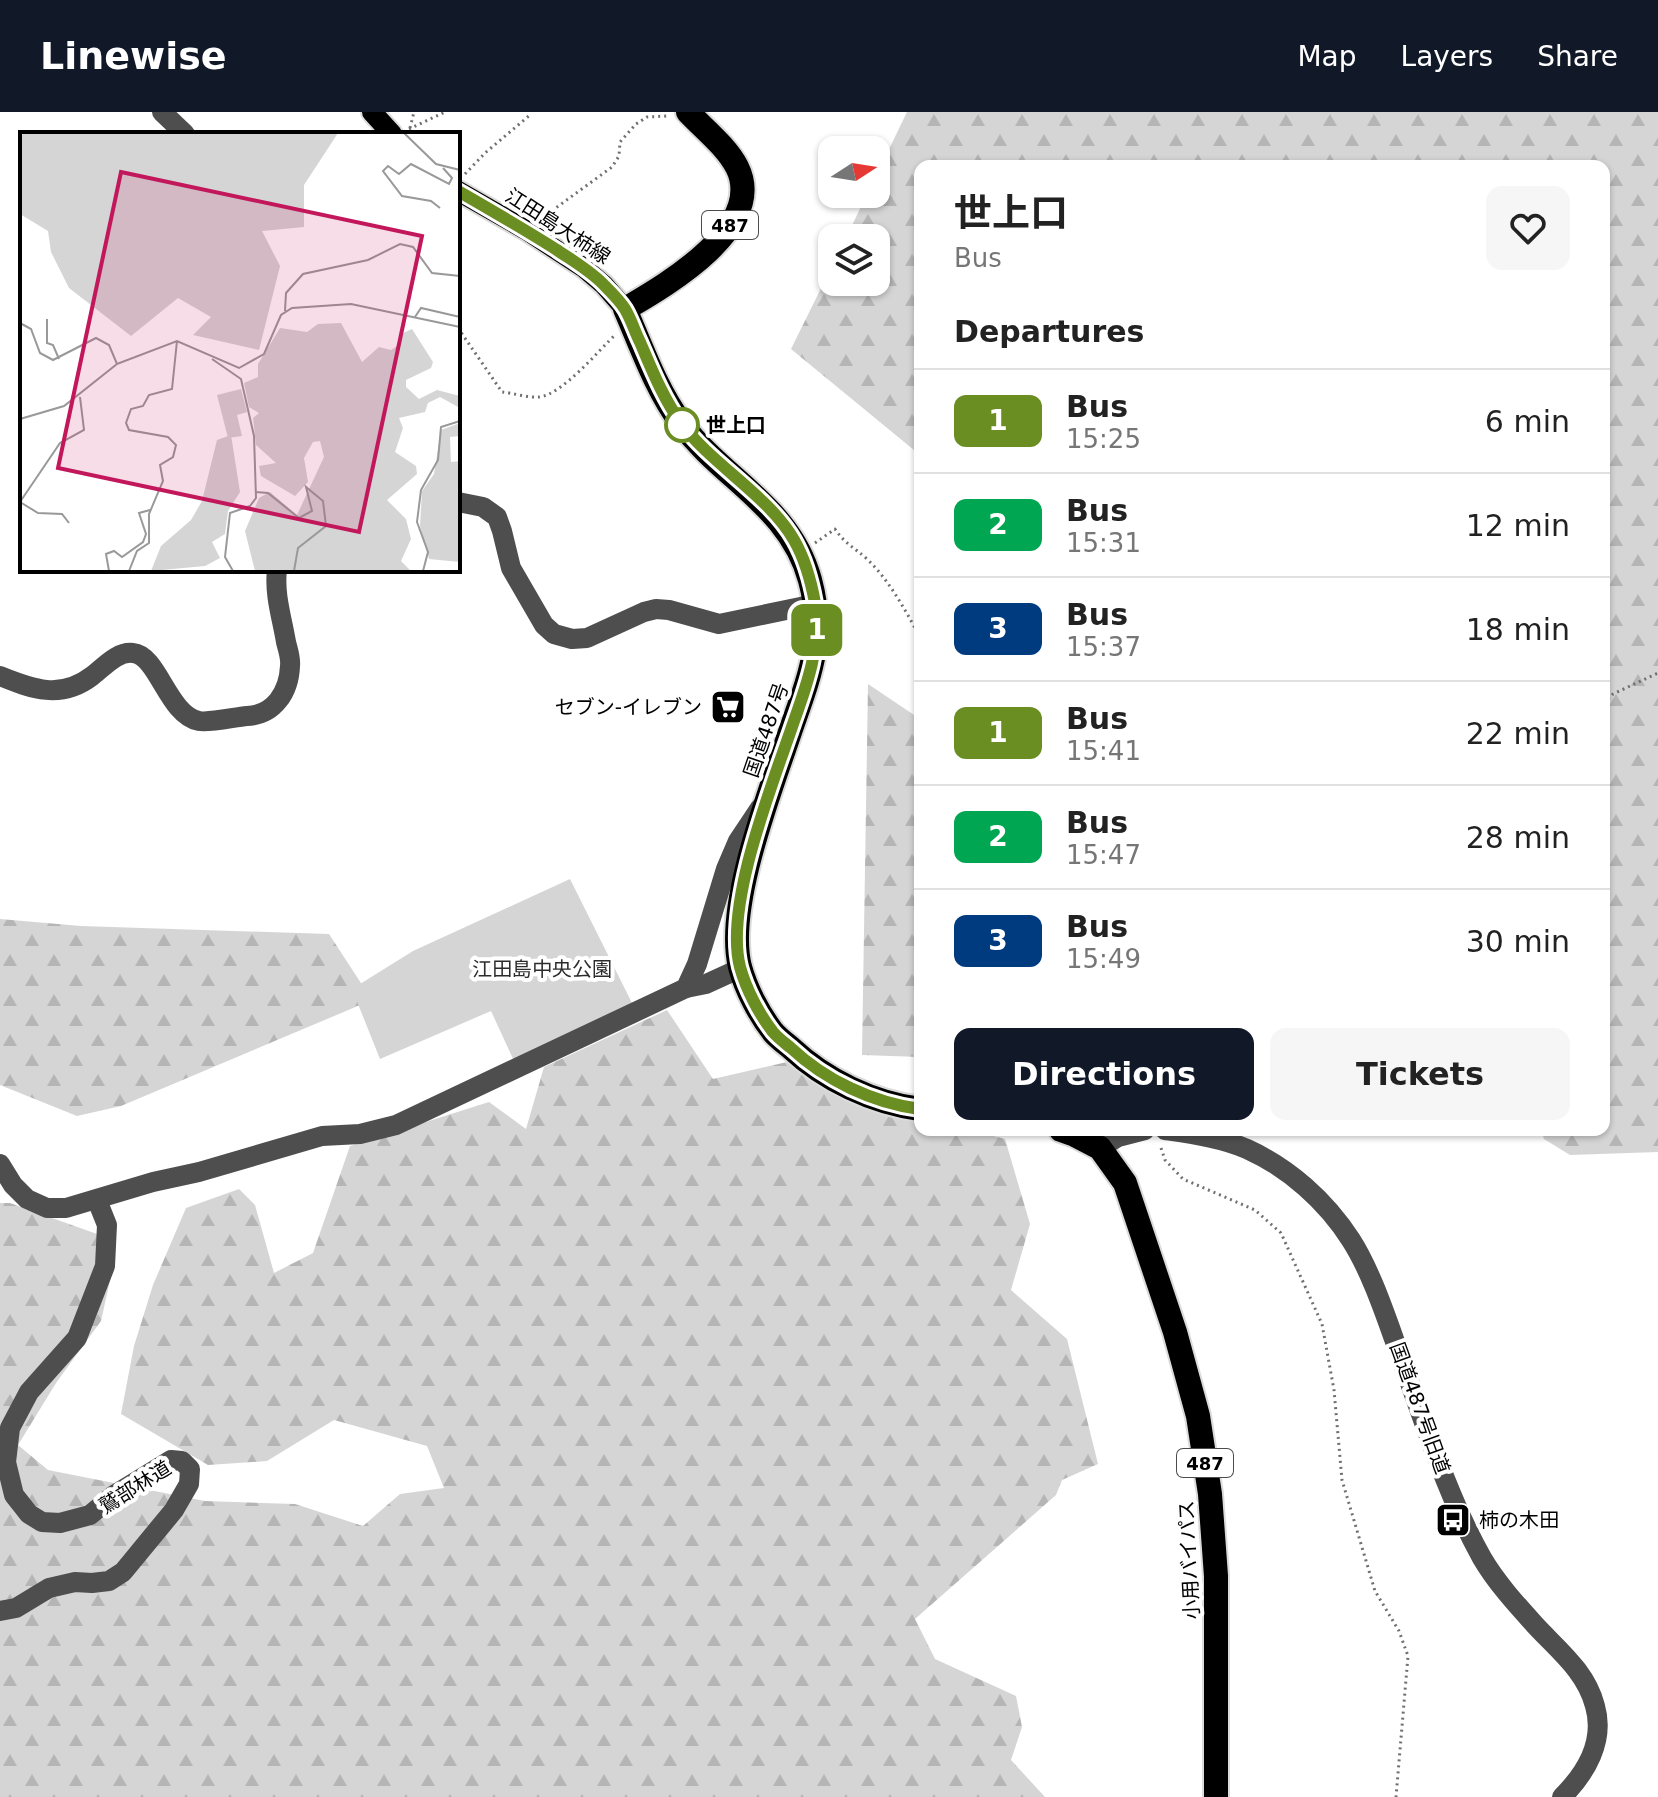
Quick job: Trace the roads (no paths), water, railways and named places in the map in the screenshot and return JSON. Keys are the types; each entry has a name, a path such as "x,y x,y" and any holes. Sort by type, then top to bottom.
{"highway":[{"name":"487","path":"627,314 647,296 698,261 717,242 736,214 741,199 742,184 738,169 730,156 688,112"},
{"name":"国道487号","path":"627,314 662,394 680,422 699,445 774,514 793,538 803,558 815,604 817,629 814,658 755,842 740,907 738,952 741,968 753,999 773,1032 806,1063 845,1086 881,1100 914,1108"},
{"name":"487","path":"1077,1136 1100,1148"},
{"name":"小用バイパス","path":"1100,1148 1125,1183 1175,1332 1198,1416 1210,1494 1216,1576 1216,1797"}],"main road":[{"path":"372,112 401,132"},
{"name":"江田島大柿線","path":"460,192 584,268 604,285 627,314"}],"street":[{"path":"162,112 183,132"},
{"path":"460,502 483,507 497,517 511,568 544,625 554,634 572,639 587,638 656,609 719,624 815,604"},
{"path":"0,676 28,688 52,690 77,685 120,655 134,653 146,658 180,709 190,717 201,721 255,716 269,711 279,701 287,684 291,664 275,585 277,572"},
{"path":"686,988 738,841 769,795"},
{"path":"0,1164 13,1185 27,1199 47,1208 66,1208 322,1136 360,1134 396,1125 686,988 706,984 741,968"},
{"path":"1100,1148 1122,1136"},
{"name":"国道487号旧道","path":"1163,1138 1186,1136"},
{"name":"国道487号旧道","path":"1200,1136 1246,1149 1286,1171 1321,1202 1351,1241 1378,1296 1470,1537 1510,1597 1579,1671 1591,1690 1598,1726 1595,1745 1587,1766 1562,1797"},
{"name":"鷲部林道","path":"0,1611 16,1608 49,1588 75,1582 109,1581 123,1572 174,1510 189,1484 190,1469 182,1461 171,1460 114,1495 90,1515 60,1523 42,1522 29,1514 14,1495 6,1462 10,1428 29,1392 77,1338 105,1266 107,1225 97,1200"}],"place":[{"name":"世上口","path":"682,425"},
{"name":"セブン-イレブン","path":"728,707"},
{"name":"柿の木田","path":"1453,1520"}],"park label":[{"name":"江田島中央公園","path":"542,969"}]}
